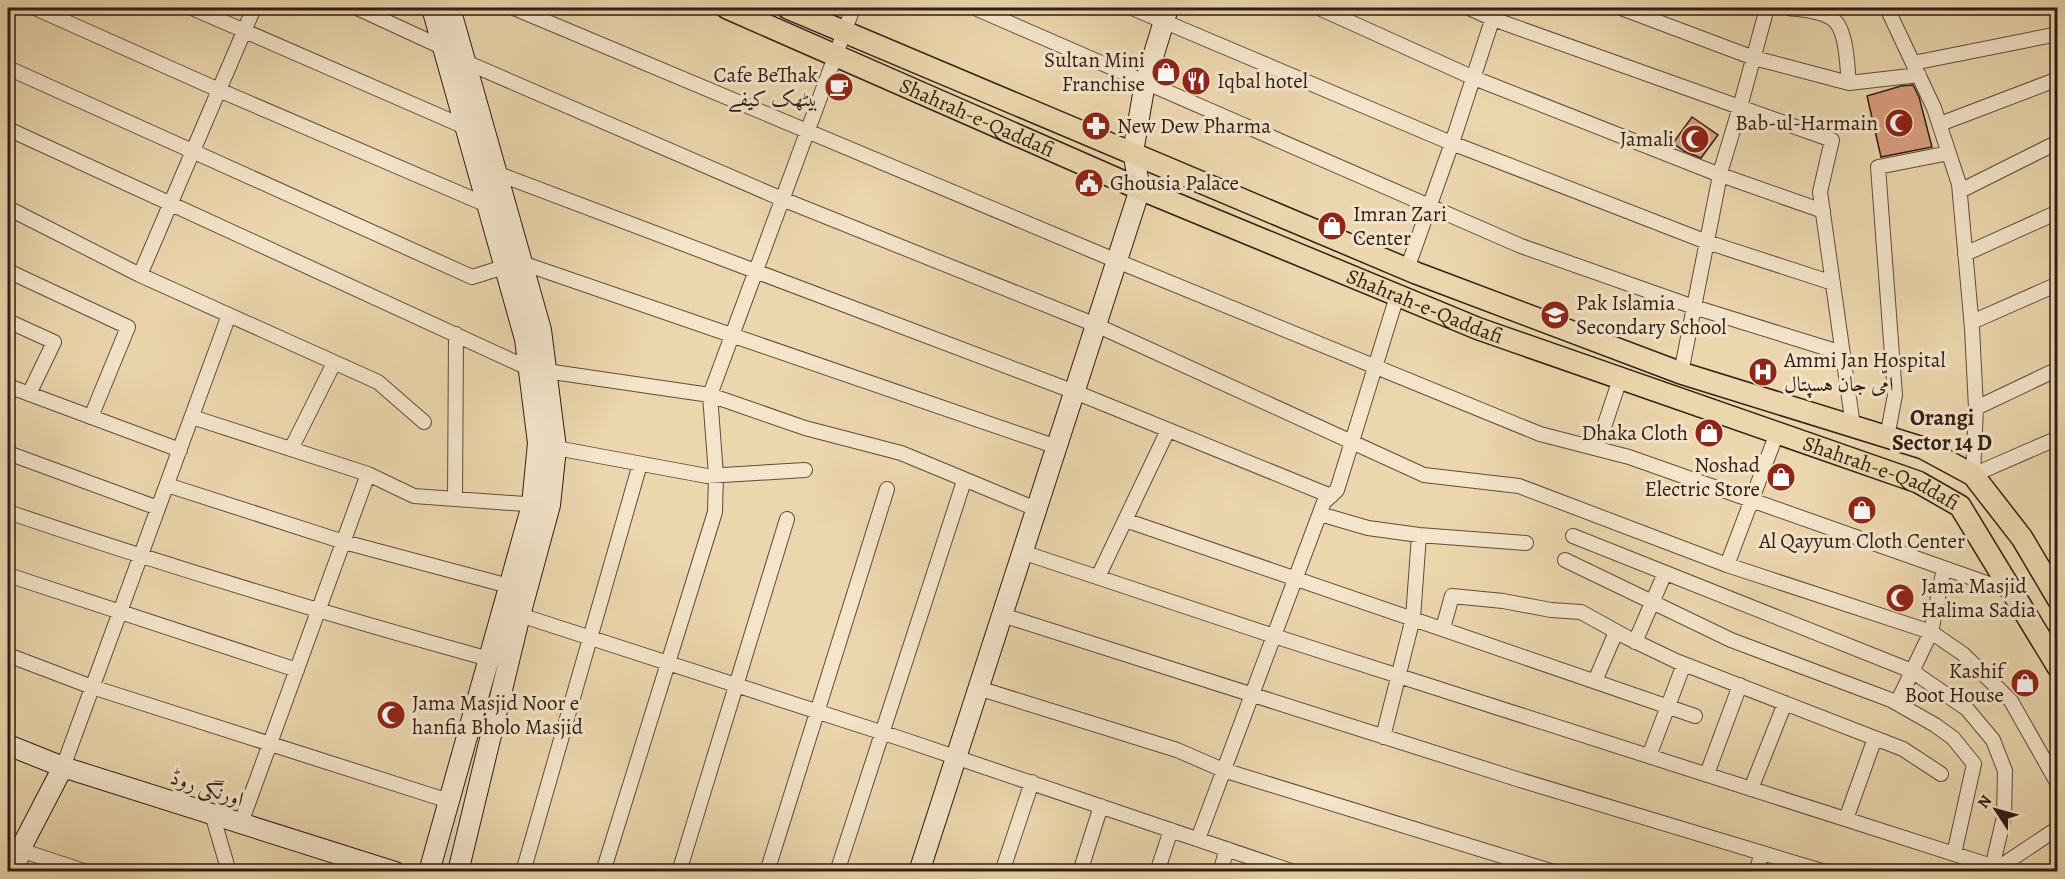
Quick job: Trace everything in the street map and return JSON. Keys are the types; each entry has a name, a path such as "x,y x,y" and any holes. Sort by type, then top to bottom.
{"main road":[{"path":"429,872 509,586 541,505 537,369 541,330 487,205 432,8"},
{"path":"450,8 496,172 513,265"},
{"name":"Shahrah-e-Qaddafi","path":"727,8 1140,189 1479,329 1918,482 1960,506 2058,667"},
{"name":"Shahrah-e-Qaddafi","path":"788,8 1407,269 1681,373 1923,448 1973,475 2022,538 2058,599"},
{"path":"919,872 1140,189 1133,152 1145,83 1166,15"},
{"path":"458,872 520,615 541,505 556,448 537,369"},
{"name":"اورنگی روڈ","path":"8,746 63,767 394,872"},
{"path":"12,872 14,848 63,767"}],"street":[{"path":"35,8 487,205"},
{"path":"192,8 465,128"},
{"path":"140,275 254,8"},
{"path":"357,8 442,46 466,64 782,200 1096,325 1424,476 1520,486 1727,565 1931,632 1963,654 2011,701 2058,784"},
{"path":"514,8 1117,261 1540,434 1629,457 2012,592"},
{"path":"603,872 716,512 716,475 710,395 834,55 854,8"},
{"path":"975,8 1521,246 1694,307 1842,353"},
{"path":"1132,8 1166,15 1452,143 1707,242 1833,283"},
{"path":"1319,8 1474,78 1823,212"},
{"path":"1469,8 1495,13 1832,140 1820,192 1853,426"},
{"path":"1621,8 1754,58 1849,83 2058,34"},
{"path":"1681,373 1720,174 1767,8"},
{"path":"1789,8 1834,19 1841,28 1849,83"},
{"path":"1887,8 1940,124 1960,191 1972,322 1976,408 1973,475 2058,438"},
{"path":"1407,269 1495,13"},
{"path":"8,68 472,277 513,265 732,335 1057,447"},
{"path":"1940,124 2058,79"},
{"path":"8,129 537,369 710,395 806,428 902,453 964,481 1036,509"},
{"path":"1960,191 2058,142"},
{"path":"1887,436 1895,395 1878,167 1949,153"},
{"path":"496,172 1075,392 1331,496"},
{"path":"8,208 140,275 378,382 424,422"},
{"path":"1965,254 2058,212"},
{"path":"8,271 128,327 90,417"},
{"path":"1972,322 2058,284"},
{"path":"1198,839 1324,502 1337,490 1397,296"},
{"path":"63,767 229,315"},
{"path":"8,321 54,342 29,394"},
{"path":"455,499 456,334"},
{"path":"291,449 334,363"},
{"path":"1976,408 2058,369"},
{"path":"1597,448 1620,379"},
{"path":"8,386 180,450"},
{"path":"192,417 368,474 414,496 541,505"},
{"path":"1098,577 1168,430"},
{"path":"1727,565 1777,433"},
{"path":"556,448 707,476 805,470"},
{"path":"8,453 158,508"},
{"path":"523,872 640,464"},
{"path":"241,823 368,474"},
{"path":"837,872 964,481"},
{"path":"167,485 344,542 509,586"},
{"path":"767,872 887,489"},
{"path":"8,512 140,557 318,612 489,659"},
{"path":"1320,514 1368,528 1419,535 1526,543"},
{"path":"680,872 787,519"},
{"path":"1125,520 1695,716"},
{"path":"1383,737 1413,618 1419,535"},
{"path":"1574,536 1912,671 1967,709 1992,740 2005,771 2004,817 1992,869"},
{"path":"1022,552 1274,636 1954,854 1992,869 1998,868 2058,828"},
{"path":"1565,560 1731,640 1897,703 1953,738 1974,764 1954,854"},
{"path":"1897,703 1931,632 1944,568"},
{"path":"1635,642 1665,573"},
{"path":"8,574 297,670"},
{"path":"1443,628 1452,596 1581,612 1635,642 1684,664 1903,749 1941,774"},
{"path":"520,615 882,732 1294,872"},
{"path":"1002,615 1520,780 1825,872"},
{"path":"1595,681 1616,632"},
{"path":"8,655 93,687 449,801"},
{"path":"1649,756 1684,664"},
{"path":"1707,774 1740,686"},
{"path":"978,688 1177,750 1223,770 1554,872"},
{"path":"1751,789 1785,703"},
{"path":"1846,819 1875,738"},
{"path":"1002,872 1032,783"},
{"path":"1080,872 1101,806"},
{"path":"212,814 229,872"},
{"path":"1157,872 1171,830"},
{"path":"14,848 87,872"},
{"path":"1220,872 1227,849"},
{"path":"1755,872 1762,853"}],"building":[{"name":"Bab-ul-Harmain","path":"1913,85 1919,97 1932,147 1881,157 1867,96 1901,86"},
{"name":"Jamali","path":"1692,117 1718,135 1701,158 1684,151 1673,143"}],"place":[{"name":"Sultan Mini Franchise","path":"1166,72"},
{"name":"Iqbal hotel","path":"1196,81"},
{"name":"Cafe BeThak بیٹھک کیفے","path":"839,87"},
{"name":"Bab-ul-Harmain","path":"1899,123"},
{"name":"New Dew Pharma","path":"1096,126"},
{"name":"Jamali","path":"1695,139"},
{"name":"Ghousia Palace","path":"1089,183"},
{"name":"Imran Zari Center","path":"1332,226"},
{"name":"Pak Islamia Secondary School","path":"1555,315"},
{"name":"Ammi Jan Hospital امّی جان ہسپتال","path":"1763,372"},
{"name":"Dhaka Cloth","path":"1709,433"},
{"name":"Noshad Electric Store","path":"1781,477"},
{"name":"Al Qayyum Cloth Center","path":"1862,510"},
{"name":"Jama Masjid Halima Sadia","path":"1900,598"},
{"name":"Kashif Boot House","path":"2025,683"},
{"name":"Jama Masjid Noor e hanfia Bholo Masjid","path":"391,715"}],"district":[{"name":"Orangi Sector 14 D","path":"1942,430"}]}
